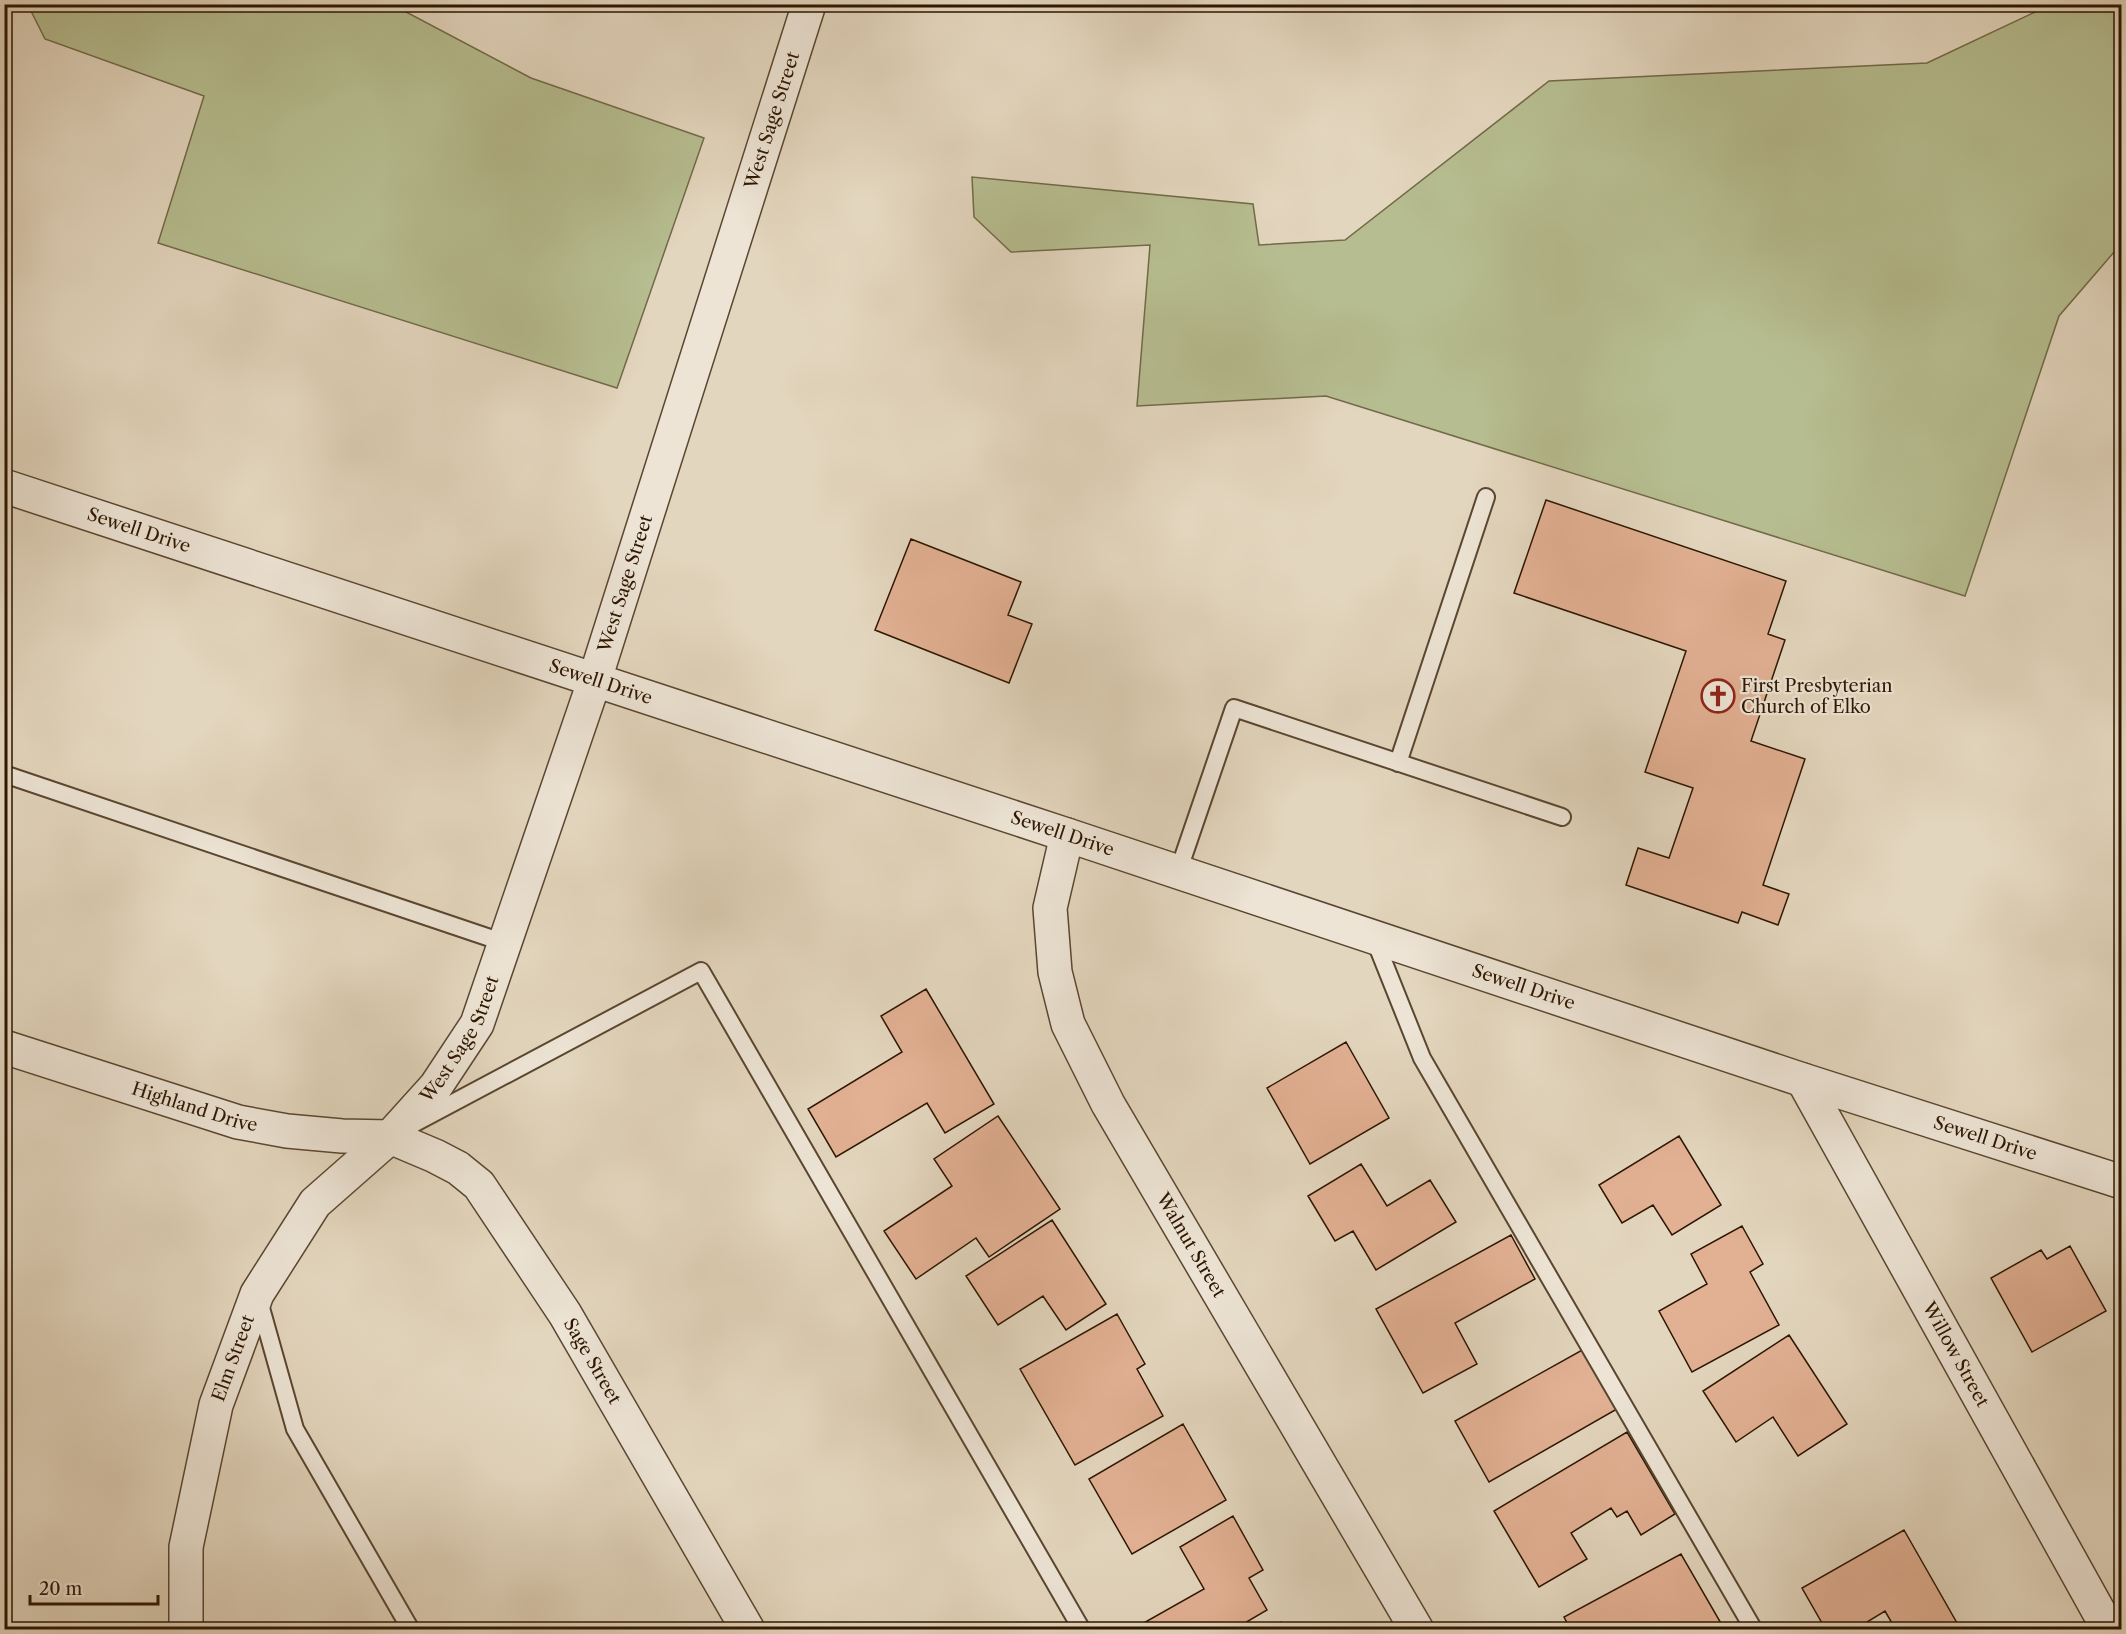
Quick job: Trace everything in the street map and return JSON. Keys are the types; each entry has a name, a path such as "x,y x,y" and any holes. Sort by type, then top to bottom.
{"street":[{"name":"West Sage Street","path":"390,1137 436,1086 477,1024 595,679 809,4"},
{"name":"Sewell Drive","path":"4,486 595,679 1803,1080 2121,1182"},
{"name":"Walnut Street","path":"1067,835 1050,908 1055,972 1068,1024 1108,1104 1417,1629"},
{"name":"Highland Drive","path":"4,1047 238,1122 287,1131 390,1137"},
{"name":"Willow Street","path":"1803,1080 2109,1629"},
{"name":"Elm Street","path":"186,1629 186,1547 190,1525 216,1405 257,1294 315,1203 390,1137"},
{"name":"Sage Street","path":"390,1137 458,1168 479,1185 565,1314 748,1629"}],"lane":[{"path":"1398,763 1486,497"},
{"path":"1178,872 1234,708 1562,817"},
{"path":"4,774 506,942"},
{"path":"1374,937 1422,1058 1754,1629"},
{"path":"390,1137 701,971 1082,1629"},
{"path":"257,1294 294,1429 411,1629"}],"green space":[{"path":"28,5 393,5 531,78 704,138 617,388 158,243 204,96 45,39"},
{"path":"2050,5 2121,5 2121,244 2059,316 1965,596 1326,396 1137,406 1150,245 1011,252 974,217 972,177 1253,204 1259,245 1345,240 1549,81 1927,63"}],"building":[{"name":"First Presbyterian Church of Elko","path":"1546,500 1786,581 1768,634 1785,640 1751,741 1805,759 1763,885 1789,894 1778,925 1742,912 1738,923 1626,885 1638,848 1669,858 1693,788 1645,772 1686,651 1514,593"},
{"path":"911,539 1021,582 1008,615 1032,624 1009,683 875,630"},
{"path":"926,989 994,1104 945,1133 927,1103 836,1157 808,1109 902,1052 881,1016"},
{"path":"1346,1042 1389,1118 1310,1164 1267,1088"},
{"path":"998,1116 1060,1209 989,1257 976,1238 916,1279 884,1231 952,1186 934,1159"},
{"path":"1679,1136 1721,1205 1672,1235 1653,1205 1622,1223 1599,1185"},
{"path":"1361,1164 1387,1206 1430,1180 1456,1222 1376,1270 1353,1231 1335,1241 1308,1196"},
{"path":"1052,1220 1106,1304 1066,1330 1043,1296 998,1325 966,1276"},
{"path":"1742,1226 1763,1264 1750,1272 1779,1325 1692,1372 1659,1311 1707,1284 1691,1254"},
{"path":"1511,1235 1535,1279 1455,1323 1477,1364 1423,1393 1376,1309"},
{"path":"2070,1246 2106,1311 2032,1352 1991,1278 2041,1250 2047,1259"},
{"path":"1117,1314 1145,1364 1137,1369 1163,1416 1075,1465 1020,1369"},
{"path":"1789,1335 1847,1424 1798,1456 1773,1417 1736,1442 1703,1391"},
{"path":"1584,1349 1617,1409 1489,1482 1455,1421"},
{"path":"1183,1424 1226,1500 1132,1554 1089,1479"},
{"path":"1627,1432 1675,1514 1641,1535 1627,1511 1617,1517 1611,1508 1571,1533 1587,1559 1539,1587 1494,1511"},
{"path":"1233,1516 1263,1570 1249,1578 1267,1610 1233,1630 1143,1630 1140,1625 1204,1589 1180,1547"},
{"path":"1904,1530 1961,1630 1896,1630 1885,1611 1854,1630 1826,1630 1802,1588"},
{"path":"1681,1554 1722,1625 1714,1630 1571,1630 1564,1617"},
{"path":"1281,1622 1286,1630 1270,1630"}],"place":[{"name":"First Presbyterian Church of Elko","path":"1718,696"}]}
